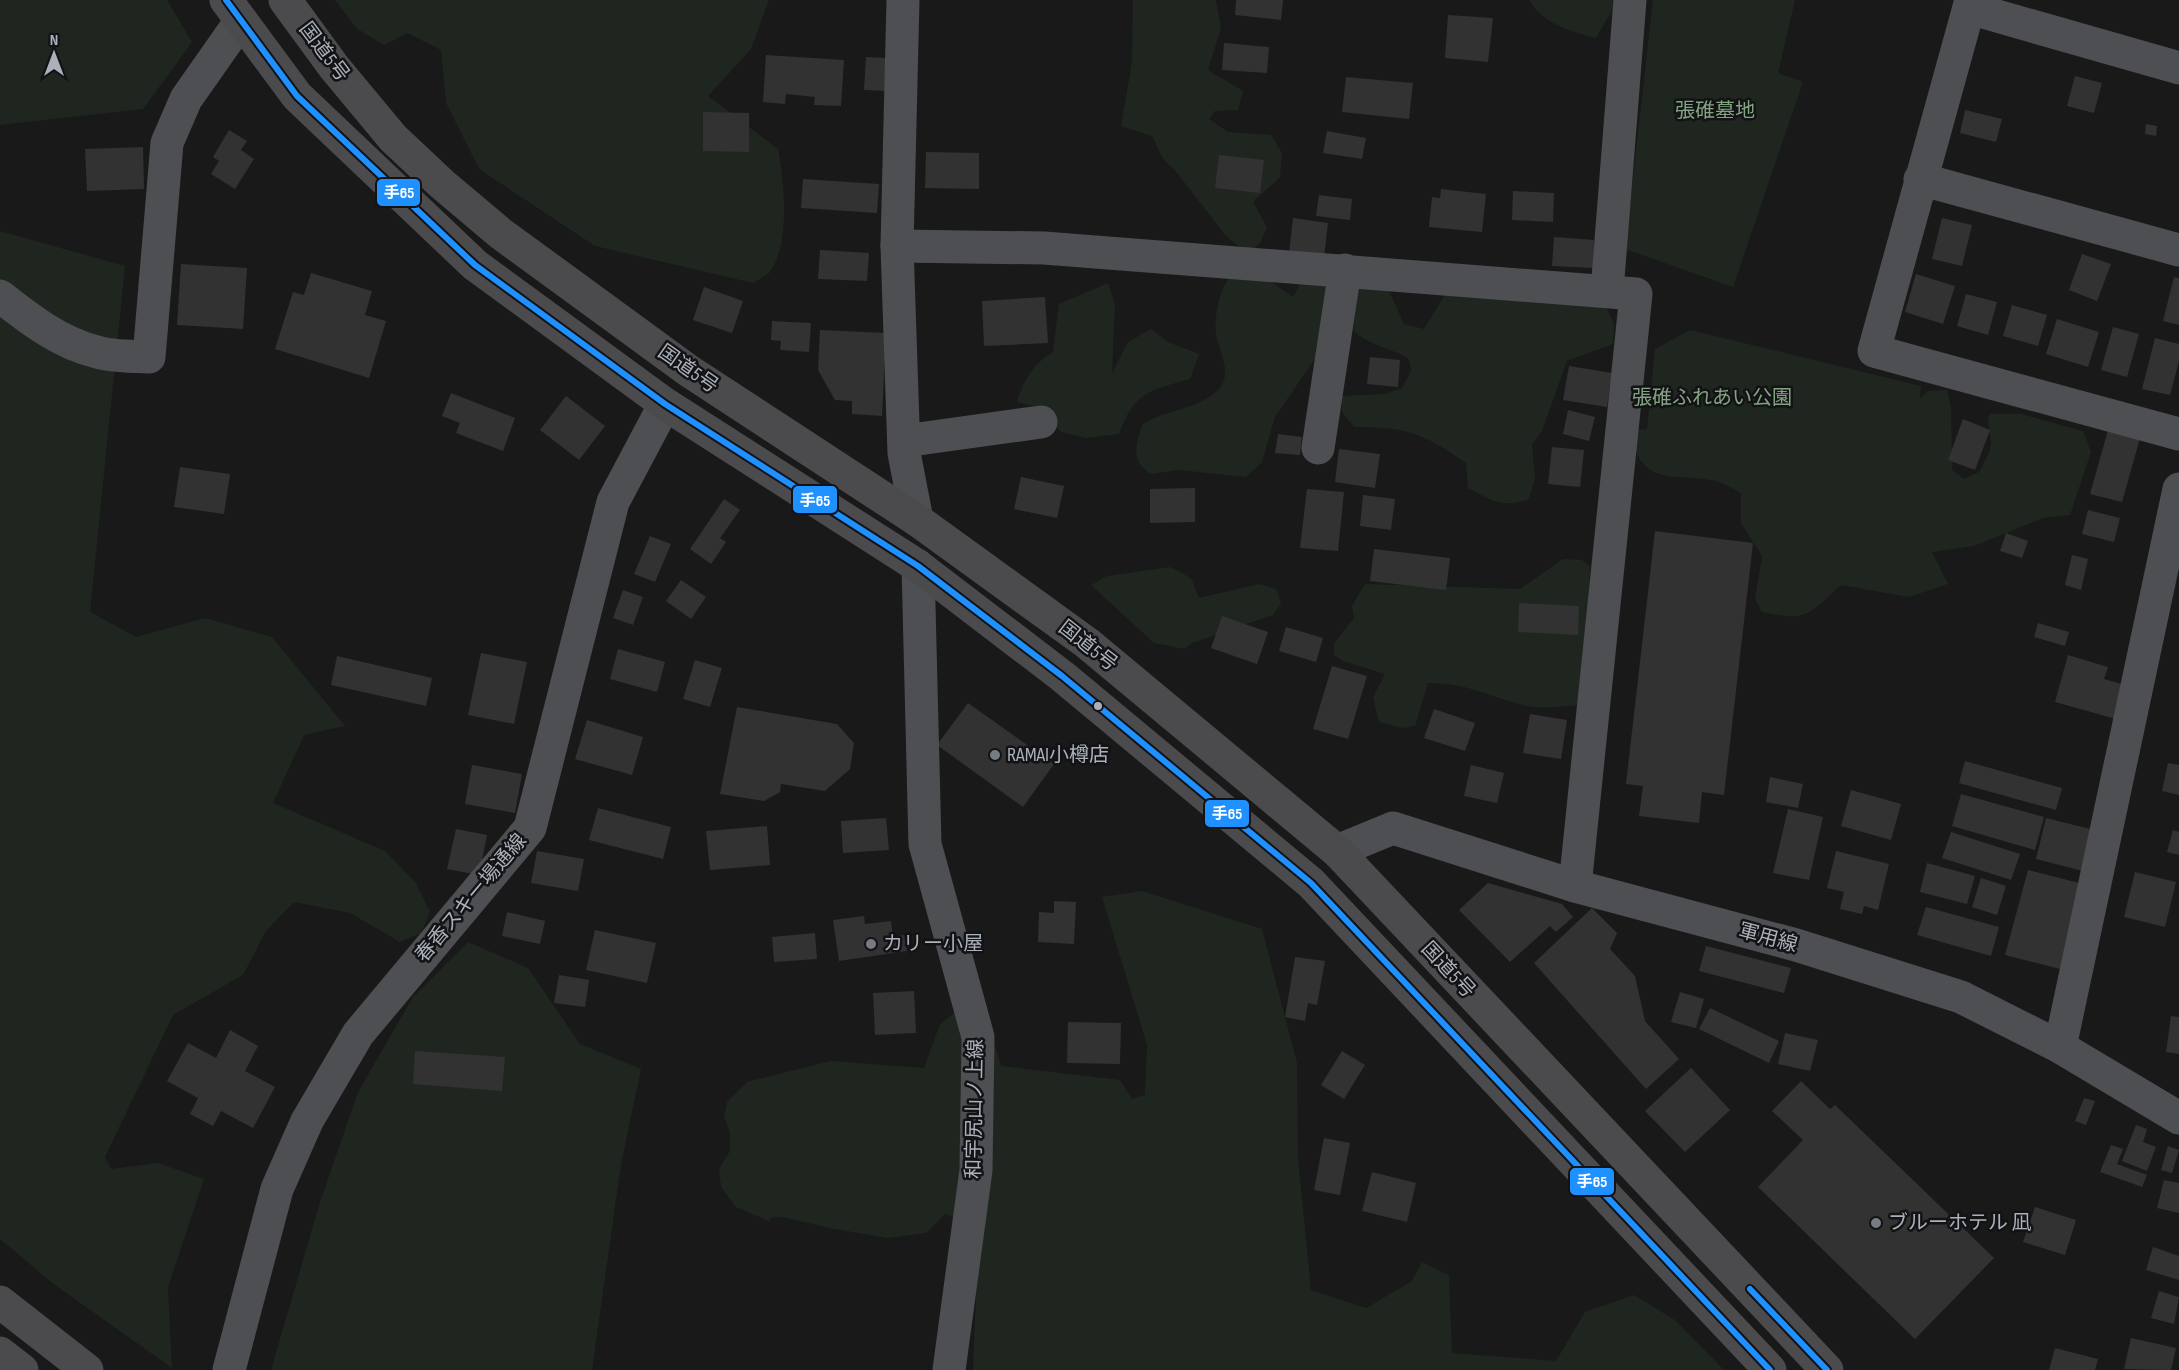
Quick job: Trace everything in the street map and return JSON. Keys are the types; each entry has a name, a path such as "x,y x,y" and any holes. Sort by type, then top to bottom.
{"highway":[{"name":"国道5号","path":"285,0 334,67 393,138 442,184 500,233 689,371 917,520 1087,643 1337,851 1827,1370"},
{"name":"国道5号","path":"233,11 297,96 474,266 665,404 918,566 1062,676 1311,883 1770,1370"},
{"path":"0,1302 87,1370"},
{"path":"0,1353 22,1370"}],"street":[{"path":"903,0 897,246 904,441 917,520"},
{"path":"1607,291 1630,0"},
{"path":"2179,68 1970,4 1874,351 2179,435"},
{"path":"0,296 32,322 76,345 99,353 149,357 167,143 186,99 233,11"},
{"path":"1920,179 2179,250"},
{"path":"897,246 1044,248 1636,294 1575,886"},
{"path":"1318,448 1345,270"},
{"name":"春香スキー場通線","path":"229,1370 277,1189 307,1121 358,1034 530,828 613,502 665,404"},
{"path":"904,441 1041,422"},
{"path":"2060,1047 2179,489"},
{"name":"和宇尻山ノ上線","path":"918,566 925,844 978,1037 976,1170 949,1370"},
{"name":"軍用線","path":"1337,851 1393,828 1575,886 1796,945 1961,997 2060,1047 2179,1118"}],"green space":[{"path":"0,0 167,0 192,42 143,109 0,125"},
{"path":"335,0 769,0 751,49 708,96 778,149 784,195 783,230 781,247 769,273 753,283 595,246 479,169 446,103 441,50 407,33 384,45 356,28"},
{"path":"1133,0 1216,0 1221,28 1208,70 1243,91 1238,110 1215,111 1209,119 1228,132 1271,135 1282,153 1280,177 1253,202 1267,227 1260,243 1252,250 1237,245 1226,236 1174,169 1163,159 1152,136 1121,126 1132,62"},
{"path":"1530,0 1615,0 1615,5 1596,38 1549,21 1541,15"},
{"name":"張碓墓地","path":"1653,0 1795,0 1778,73 1803,82 1733,287 1625,249"},
{"path":"0,231 125,266 90,612 136,637 205,618 272,637 345,726 304,735 273,803 385,851 416,883 430,912 421,933 400,942 350,913 294,902 266,931 243,975 173,1015 105,1157 111,1169 158,1163 204,1179 168,1287 172,1368 51,1282 0,1239"},
{"path":"1262,275 1293,297 1302,281 1333,286 1321,350 1275,417 1262,462 1246,477 1179,470 1150,474 1139,463 1136,452 1142,425 1200,402 1222,385 1225,372 1216,324 1222,290 1230,277"},
{"path":"1108,283 1115,304 1112,373 1128,342 1151,329 1168,342 1199,354 1190,379 1145,395 1131,409 1119,434 1086,438 1061,432 1040,408 1017,402 1030,373 1053,352 1059,304"},
{"path":"1356,283 1388,289 1404,324 1424,329 1444,296 1456,285 1605,305 1614,324 1613,344 1567,361 1542,431 1532,444 1535,478 1529,499 1512,503 1497,502 1468,488 1466,463 1426,438 1388,428 1354,427 1342,412 1342,396 1384,394 1402,388 1411,371 1409,359 1367,340 1354,331"},
{"name":"張碓ふれあい公園","path":"1690,330 1921,386 1920,399 1928,391 1947,390 1951,407 1952,470 1964,479 1979,472 1989,451 1991,444 1989,414 2021,414 2083,431 2091,452 2070,515 2043,518 1974,546 1932,552 1948,584 1909,597 1841,585 1806,614 1789,616 1762,612 1755,599 1762,556 1741,523 1741,493 1716,481 1653,472 1638,455 1633,440 1639,430 1647,429 1655,349"},
{"path":"1563,559 1582,560 1590,567 1584,681 1579,705 1530,706 1454,685 1428,683 1415,726 1402,728 1379,722 1373,697 1385,674 1343,661 1334,655 1334,643 1354,618 1352,606 1365,584 1520,589"},
{"path":"1170,567 1191,578 1199,598 1259,584 1276,589 1281,603 1273,615 1192,643 1185,649 1154,643 1091,585 1107,576"},
{"path":"1142,891 1262,929 1297,1063 1298,1158 1311,1290 1366,1308 1412,1281 1422,1262 1449,1275 1452,1353 1556,1361 1585,1312 1634,1295 1675,1320 1724,1370 973,1370 979,1227 945,1214 926,1233 888,1238 783,1217 770,1218 771,1222 736,1207 721,1187 719,1169 730,1151 730,1133 724,1116 727,1102 747,1082 831,1061 924,1068 940,1024 980,992 1001,1066 1120,1080 1132,1099 1145,1095 1147,1045 1102,897"},
{"path":"468,942 528,968 580,1044 641,1069 621,1164 592,1370 271,1370 320,1202 358,1092 413,997"}],"building":[{"path":"1236,0 1283,0 1281,20 1235,15"},
{"path":"1448,15 1493,18 1488,62 1445,58"},
{"path":"1224,43 1269,47 1267,73 1222,70"},
{"path":"766,55 844,60 841,106 814,105 815,97 786,94 785,104 763,102"},
{"path":"866,57 887,58 885,91 864,90"},
{"path":"2075,76 2102,83 2094,113 2067,106"},
{"path":"1346,77 1413,83 1409,119 1342,112"},
{"path":"1965,110 2002,119 1996,142 1960,133"},
{"path":"703,112 749,113 749,152 703,151"},
{"path":"2146,124 2157,126 2156,136 2145,134"},
{"path":"229,130 247,141 241,150 254,159 235,189 211,174 219,161 213,157"},
{"path":"1327,131 1366,138 1362,159 1323,153"},
{"path":"143,147 144,189 87,191 85,149"},
{"path":"926,152 979,153 979,189 925,188"},
{"path":"1219,155 1264,160 1260,193 1215,188"},
{"path":"803,179 879,184 877,213 801,208"},
{"path":"1441,189 1486,194 1482,232 1429,227 1432,197 1440,198"},
{"path":"1513,191 1554,193 1553,222 1512,220"},
{"path":"1319,195 1352,199 1350,220 1316,216"},
{"path":"1293,218 1328,223 1324,257 1289,253"},
{"path":"1942,218 1972,225 1962,266 1932,259"},
{"path":"1554,237 1594,240 1593,268 1552,266"},
{"path":"820,250 869,253 867,281 818,279"},
{"path":"2082,254 2111,264 2097,301 2069,290"},
{"path":"181,264 247,268 243,329 177,325"},
{"path":"311,273 372,291 365,315 386,321 369,378 275,349 293,292 304,295"},
{"path":"1916,274 1955,286 1943,324 1905,312"},
{"path":"2174,277 2179,278 2179,325 2163,321"},
{"path":"704,287 743,301 732,333 693,320"},
{"path":"1966,294 1997,302 1988,335 1957,326"},
{"path":"1045,297 1048,343 984,346 982,301"},
{"path":"2012,305 2047,315 2038,346 2003,336"},
{"path":"2057,319 2099,332 2088,367 2046,354"},
{"path":"772,321 811,323 809,352 780,350 781,341 771,340"},
{"path":"2113,327 2139,334 2127,377 2101,370"},
{"path":"820,330 886,333 882,416 852,414 852,401 835,400 818,370"},
{"path":"2155,338 2179,344 2179,361 2170,395 2142,389"},
{"path":"1370,357 1400,360 1398,387 1367,384"},
{"path":"1569,366 1612,373 1607,407 1563,400"},
{"path":"451,393 515,418 503,451 456,433 460,423 442,416"},
{"path":"566,396 605,426 579,460 540,430"},
{"path":"1568,410 1595,417 1589,441 1563,434"},
{"path":"1963,419 1990,430 1975,470 1948,460"},
{"path":"2108,430 2140,438 2122,502 2090,494"},
{"path":"1278,434 1302,437 1300,455 1275,453"},
{"path":"1552,447 1584,450 1580,487 1548,484"},
{"path":"1339,449 1380,454 1375,488 1335,482"},
{"path":"180,467 230,474 224,514 174,507"},
{"path":"1021,477 1064,486 1057,518 1014,509"},
{"path":"1195,488 1195,522 1150,523 1150,489"},
{"path":"1307,489 1344,492 1338,551 1300,548"},
{"path":"1363,495 1395,499 1391,530 1360,526"},
{"path":"724,499 740,510 720,538 726,542 711,564 690,549"},
{"path":"2088,510 2120,518 2114,542 2082,534"},
{"path":"1655,531 1753,543 1724,795 1702,792 1699,823 1639,816 1643,786 1626,784"},
{"path":"2006,533 2028,541 2022,558 2000,551"},
{"path":"650,536 671,544 655,582 634,574"},
{"path":"1374,549 1450,558 1446,590 1370,581"},
{"path":"2072,555 2088,559 2081,590 2065,585"},
{"path":"681,580 706,597 691,619 666,601"},
{"path":"623,590 643,597 633,625 613,618"},
{"path":"1519,603 1579,606 1578,635 1518,632"},
{"path":"1222,616 1268,632 1257,664 1211,648"},
{"path":"2038,623 2069,632 2065,646 2034,637"},
{"path":"1286,627 1323,638 1316,662 1279,651"},
{"path":"618,649 665,662 657,692 610,679"},
{"path":"481,653 527,662 514,724 468,715"},
{"path":"2068,655 2108,667 2104,679 2125,685 2116,719 2055,702"},
{"path":"337,656 432,678 426,706 331,685"},
{"path":"695,660 722,668 710,707 683,699"},
{"path":"1332,666 1367,676 1348,739 1313,729"},
{"name":"RAMAI小樽店","path":"968,703 1054,764 1023,807 937,745"},
{"path":"737,707 837,724 854,743 850,769 825,791 781,784 780,792 764,801 720,794"},
{"path":"1434,709 1475,723 1465,751 1424,738"},
{"path":"1530,714 1567,720 1561,759 1523,753"},
{"path":"587,720 643,737 632,775 575,759"},
{"path":"1965,761 2062,788 2056,810 1959,783"},
{"path":"2168,763 2179,765 2179,795 2162,791"},
{"path":"472,765 522,774 515,813 465,804"},
{"path":"1471,765 1504,773 1497,803 1464,796"},
{"path":"1770,777 1803,784 1798,808 1766,802"},
{"path":"1851,790 1901,804 1891,840 1841,826"},
{"path":"1961,794 2044,817 2035,850 1952,826"},
{"path":"598,808 671,827 663,859 589,840"},
{"path":"1788,809 1823,817 1809,880 1773,873"},
{"path":"886,818 889,850 843,853 841,821"},
{"path":"2046,818 2094,830 2083,871 2036,859"},
{"path":"767,826 770,865 710,870 706,831"},
{"path":"456,829 487,835 479,875 447,869"},
{"path":"2173,830 2179,832 2179,855 2167,852"},
{"path":"1951,832 2020,854 2011,880 1942,858"},
{"path":"537,851 584,859 578,891 531,883"},
{"path":"1836,851 1889,864 1878,910 1864,906 1862,914 1840,909 1844,892 1827,888"},
{"path":"1927,863 1975,876 1967,904 1920,892"},
{"path":"2028,870 2083,884 2060,969 2005,955"},
{"path":"2135,872 2176,882 2165,927 2124,917"},
{"path":"1981,878 2006,886 1997,915 1972,907"},
{"path":"1488,883 1562,904 1573,917 1556,932 1550,926 1510,962 1459,910"},
{"path":"1054,901 1076,902 1074,944 1038,942 1039,912 1054,913"},
{"path":"1926,907 1999,927 1991,956 1917,935"},
{"path":"1592,908 1617,933 1610,949 1635,976 1645,1021 1679,1059 1646,1089 1534,963"},
{"path":"507,912 545,921 540,944 502,936"},
{"name":"カリー小屋","path":"864,916 865,924 891,921 893,937 904,935 907,951 839,961 833,920"},
{"path":"595,930 656,943 647,983 586,970"},
{"path":"815,933 817,959 774,962 772,937"},
{"path":"1706,946 1791,968 1784,993 1699,971"},
{"path":"1295,957 1325,961 1317,1005 1308,1003 1305,1021 1285,1017"},
{"path":"559,975 589,980 585,1007 554,1003"},
{"path":"914,991 916,1033 875,1035 873,993"},
{"path":"1680,992 1704,999 1696,1028 1671,1022"},
{"path":"1710,1008 1779,1041 1769,1063 1699,1029"},
{"path":"2171,1016 2179,1017 2179,1054 2166,1052"},
{"path":"1068,1022 1121,1023 1120,1064 1067,1063"},
{"path":"230,1030 258,1046 245,1071 275,1087 253,1128 221,1111 213,1126 190,1114 198,1098 167,1081 188,1043 216,1058"},
{"path":"1785,1033 1818,1040 1810,1071 1778,1064"},
{"path":"415,1051 505,1057 502,1091 413,1084"},
{"path":"1342,1051 1365,1065 1344,1099 1321,1085"},
{"path":"1691,1068 1730,1110 1685,1152 1645,1111"},
{"name":"ブルーホテル 凪","path":"1801,1081 1830,1109 1835,1105 1994,1258 1915,1339 1758,1187 1803,1140 1772,1111"},
{"path":"2084,1098 2095,1101 2086,1125 2075,1121"},
{"path":"2136,1125 2147,1129 2143,1142 2156,1147 2147,1171 2122,1161"},
{"path":"1324,1138 1350,1143 1340,1195 1314,1190"},
{"path":"2111,1145 2123,1149 2117,1164 2147,1175 2142,1187 2100,1172"},
{"path":"2168,1146 2179,1150 2172,1173 2161,1170"},
{"path":"1372,1172 1416,1183 1407,1222 1362,1211"},
{"path":"2164,1180 2179,1183 2179,1213 2157,1208"},
{"path":"2035,1207 2076,1220 2065,1255 2023,1242"},
{"path":"2153,1247 2179,1256 2179,1280 2146,1270"},
{"path":"2159,1291 2179,1297 2174,1324 2151,1318"},
{"path":"2131,1338 2176,1348 2171,1370 2124,1369"},
{"path":"2055,1348 2098,1359 2095,1370 2049,1370"}],"transit line":[{"name":"手65","path":"226,0 297,96 475,265 665,404 918,566 1062,676 1311,883 1770,1370"},
{"name":"手65","path":"1750,1289 1827,1370"}],"place":[{"name":"RAMAI小樽店","path":"995,755"},
{"name":"カリー小屋","path":"871,944"},
{"name":"ブルーホテル 凪","path":"1876,1223"}]}
